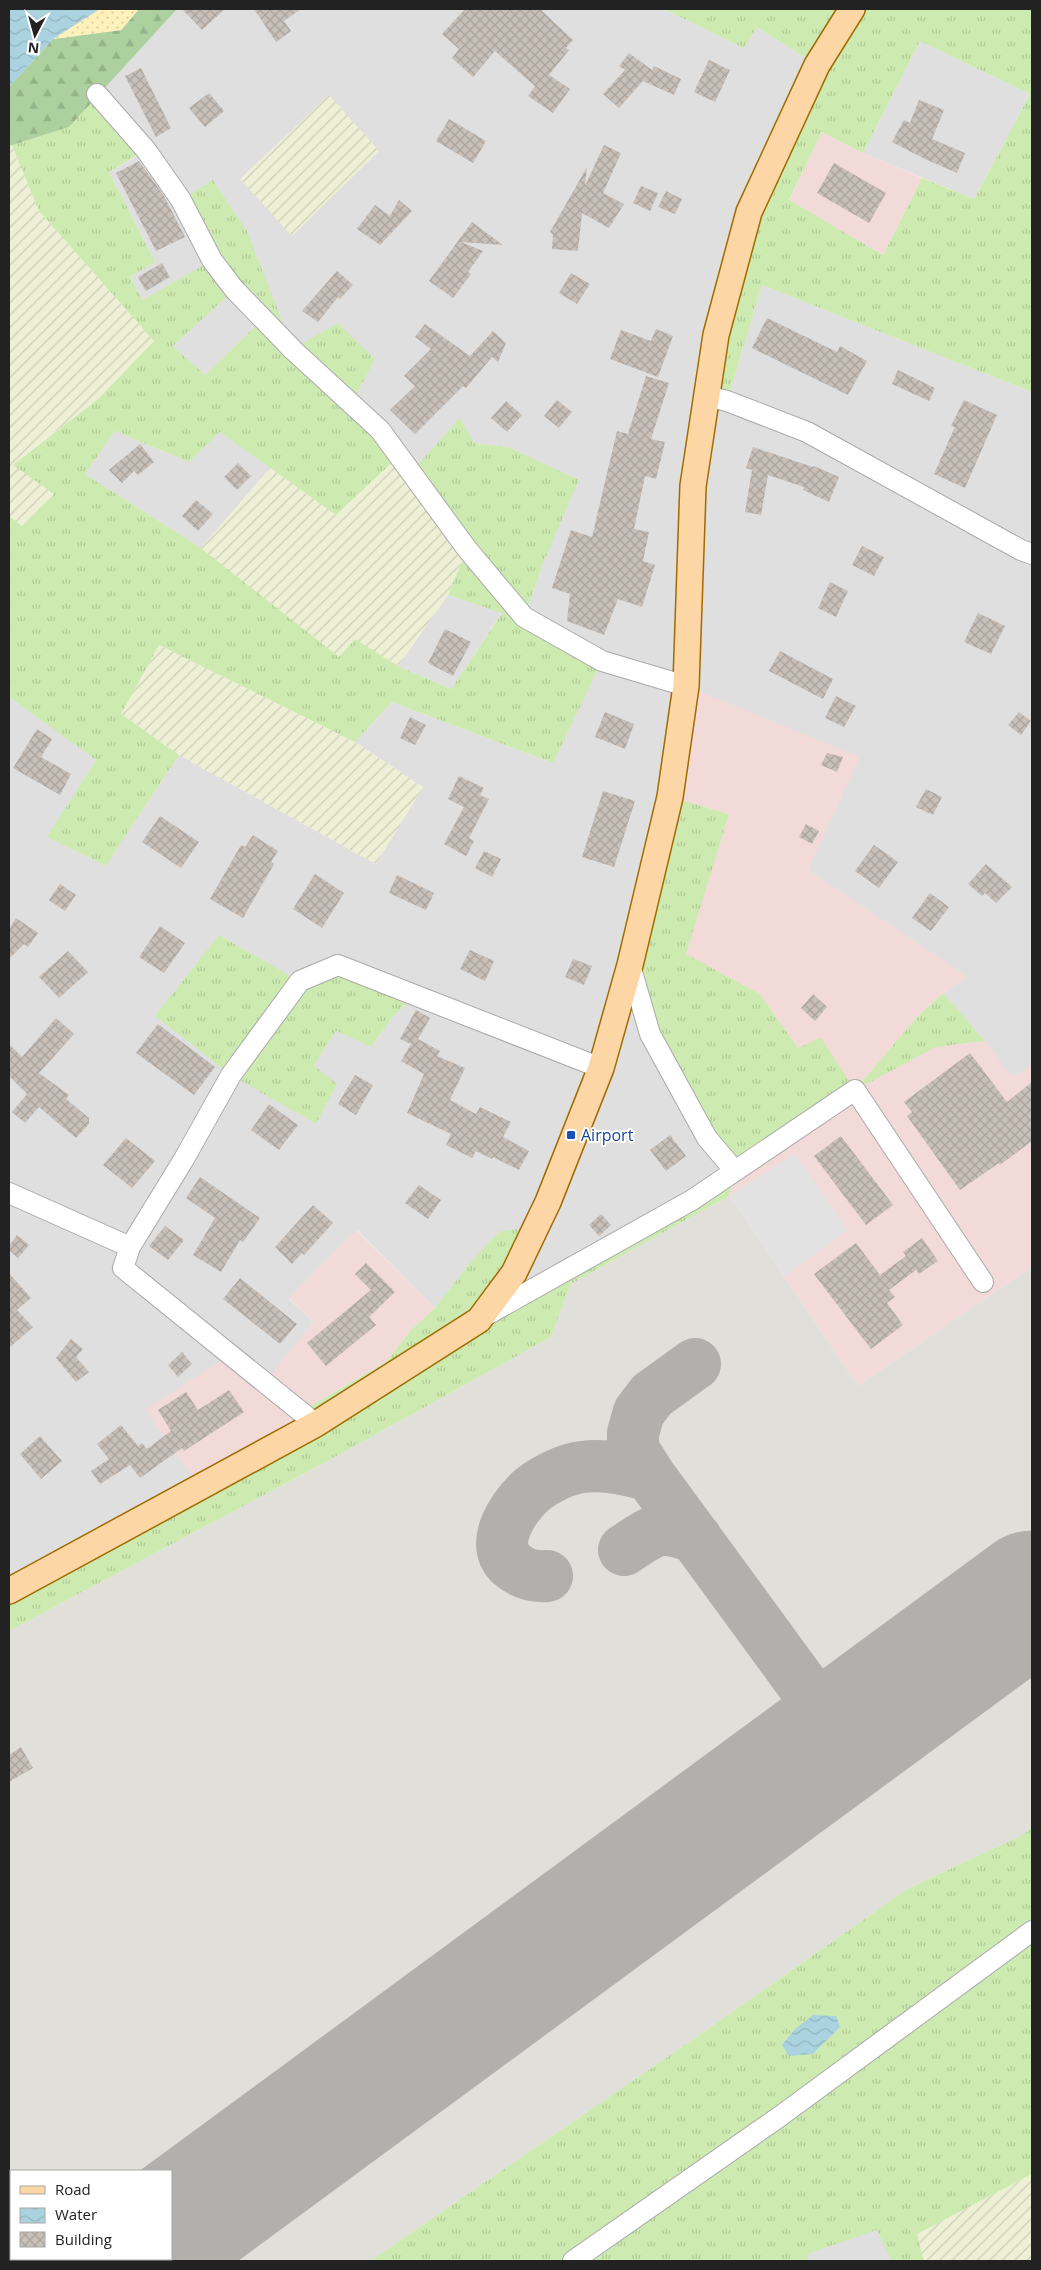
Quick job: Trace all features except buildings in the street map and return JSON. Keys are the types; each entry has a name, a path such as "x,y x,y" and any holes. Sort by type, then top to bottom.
{"main road":[{"path":"9,1591 316,1424 479,1320 514,1273 537,1227 601,1068 630,966 670,797 686,686 692,486 716,335 749,212 812,74 852,9"}],"street":[{"path":"97,94 146,150 181,200 212,260 234,289 293,350 380,430 467,549 524,617 602,661 686,686"},
{"path":"706,396 807,432 1021,550 1032,554"},
{"path":"316,1424 123,1268 130,1247 184,1159 231,1075 300,981 338,965 601,1068"},
{"path":"630,966 650,1034 707,1138 735,1171"},
{"path":"479,1320 692,1200 855,1090 983,1282"},
{"path":"9,1193 130,1247"},
{"path":"573,2261 779,2117 1032,1931"}],"shaded area":[{"path":"177,9 664,9 744,48 757,27 817,65 727,401 762,285 1032,392 1032,1066 1012,1077 943,993 967,977 808,870 687,686 735,1171 479,1320 468,1265 435,1308 357,1230 289,1299 313,1322 266,1383 199,1487 9,1591 9,697 97,760 48,837 106,866 179,755 376,864 423,787 355,742 392,702 553,763 524,617 544,561 508,447 474,443 412,471 293,350 212,260 144,301 130,277 155,262 109,172 146,151 97,94","holes":["415,995 391,1019 371,1047 336,1030 314,1066 231,1075"]},
{"path":"920,41 1030,94 974,199 863,153"},
{"path":"822,132 863,153 922,178 883,255 789,201"},
{"path":"234,289 263,319 205,375 173,346"},
{"path":"115,431 189,462 220,432 271,467 201,548 85,474"},
{"path":"448,595 502,612 451,689 398,666"},
{"path":"686,686 860,757 808,870 968,977 943,993 917,1017 856,1089 936,1047 985,1041 1012,1077 1032,1066 1032,1267 858,1386 729,1196 735,1171 798,1048 760,994 685,954 729,814 670,797"},
{"path":"795,1154 848,1230 784,1277 729,1196"},
{"path":"729,1196 858,1386 1032,1267 1032,1828 1022,1835 909,1888 698,2036 370,2261 9,2261 9,1631 322,1464 551,1337 571,1284"},
{"path":"356,1230 435,1308 411,1330 386,1362 302,1411 316,1424 199,1487 145,1409 231,1355 266,1382 313,1322 289,1298"},
{"path":"877,2229 891,2261 809,2261 807,2254"}],"green space":[{"path":"139,9 177,9 69,127 9,146 9,87 53,39 121,30"},
{"path":"664,9 1032,9 1032,392 762,285 727,401 706,396 716,335 817,65 757,27 744,48","holes":["920,41 1030,94 974,199 922,178 883,255 789,200 822,132 863,153"]},
{"path":"97,94 146,150 109,172 155,262 130,277 143,300 212,260 181,200 213,180 247,231 293,349 338,323 375,359 351,404 400,455 336,515 220,432 189,462 115,431 85,474 201,548 339,657 355,639 398,666 451,689 502,613 448,595 467,549 412,471 460,418 474,443 508,447 579,480 544,561 524,617 602,661 553,763 392,702 355,742 159,645 121,714 179,755 106,866 47,837 96,760 9,697 9,516 22,526 54,494 13,465 98,399 154,341 39,211 12,145 69,127","holes":["234,290 263,319 205,375 173,346"]},
{"path":"329,95 379,151 292,236 240,179"},
{"path":"12,145 39,211 154,341 98,399 13,464 54,494 22,526 9,516 9,147"},
{"path":"400,455 467,549 448,595 398,666 355,640 339,657 201,548 271,467 336,515"},
{"path":"159,645 355,742 423,787 376,864 179,755 121,714"},
{"path":"670,797 729,814 686,954 760,994 798,1048 821,1038 855,1090 735,1171 707,1138 630,965"},
{"path":"219,935 299,981 338,965 415,995 391,1019 371,1047 336,1031 314,1066 337,1084 316,1124 231,1075 155,1016"},
{"path":"943,993 985,1041 936,1047 855,1090 917,1017"},
{"path":"735,1171 729,1196 571,1284 551,1337 322,1464 9,1631 9,1591 315,1425 302,1411 386,1362 411,1330 435,1308 468,1265 500,1231 537,1227 480,1318"},
{"path":"1032,1828 1032,2174 917,2234 924,2261 891,2261 877,2230 807,2254 809,2261 615,2261 613,2259 610,2261 370,2261 698,2036 909,1888 1022,1835"},
{"path":"1032,2174 1032,2261 924,2261 917,2234"}],"sand":[{"path":"100,9 139,9 121,30 53,39"}],"water":[{"path":"9,9 100,9 53,39 9,87"},
{"path":"813,2015 836,2016 840,2027 813,2054 789,2056 782,2045 795,2029"}],"taxiway":[{"path":"650,1476 633,1449 633,1433 639,1412 652,1395 695,1364"},
{"path":"547,1576 524,1573 516,1568 505,1556 502,1546 506,1525 512,1514 533,1489 556,1475 582,1467 600,1466 617,1468 650,1476 819,1707 831,1713 852,1716 870,1711 900,1693"},
{"path":"624,1550 650,1533 658,1531 674,1531 696,1538"},
{"path":"805,1763 814,1750 819,1737 821,1723 819,1707"}],"runway":[{"path":"172,2228 1032,1596"}],"place":[{"name":"Airport","path":"571,1135"}]}
